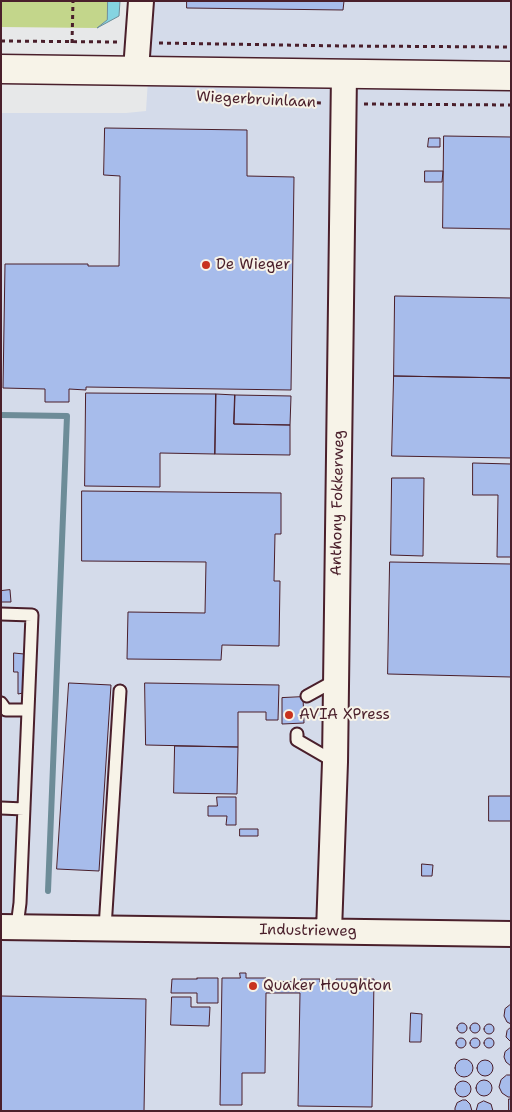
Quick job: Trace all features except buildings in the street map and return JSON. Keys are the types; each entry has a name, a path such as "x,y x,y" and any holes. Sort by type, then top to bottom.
{"street":[{"path":"136,70 141,1"},
{"name":"Wiegerbruinlaan","path":"1,69 511,76"},
{"name":"Anthony Fokkerweg","path":"329,931 335,762 344,74"},
{"name":"Industrieweg","path":"9,926 511,934"}],"lane":[{"name":"Industrieweg","path":"1,614 32,615 20,903 9,926"},
{"path":"306,696 336,680"},
{"path":"105,928 120,691"},
{"path":"1,704 6,710 28,710"},
{"path":"297,734 297,740 335,762"},
{"path":"1,808 24,809"}],"path":[{"path":"1,41 355,46 511,46"},
{"name":"Wiegerbruinlaan","path":"224,98 343,104 511,105"}],"shaded area":[{"path":"153,1 511,1 511,1111 1,1111 1,113 126,113 146,111"}],"green space":[{"path":"1,1 108,1 107,20 97,28 1,27"}],"water":[{"path":"108,1 120,1 119,16 97,28 107,20"}],"waterway":[{"path":"1,415 67,416 48,891"}],"place":[{"name":"De Wieger","path":"206,265"},
{"name":"AVIA XPress","path":"289,715"},
{"name":"Quaker Houghton","path":"253,986"}]}
